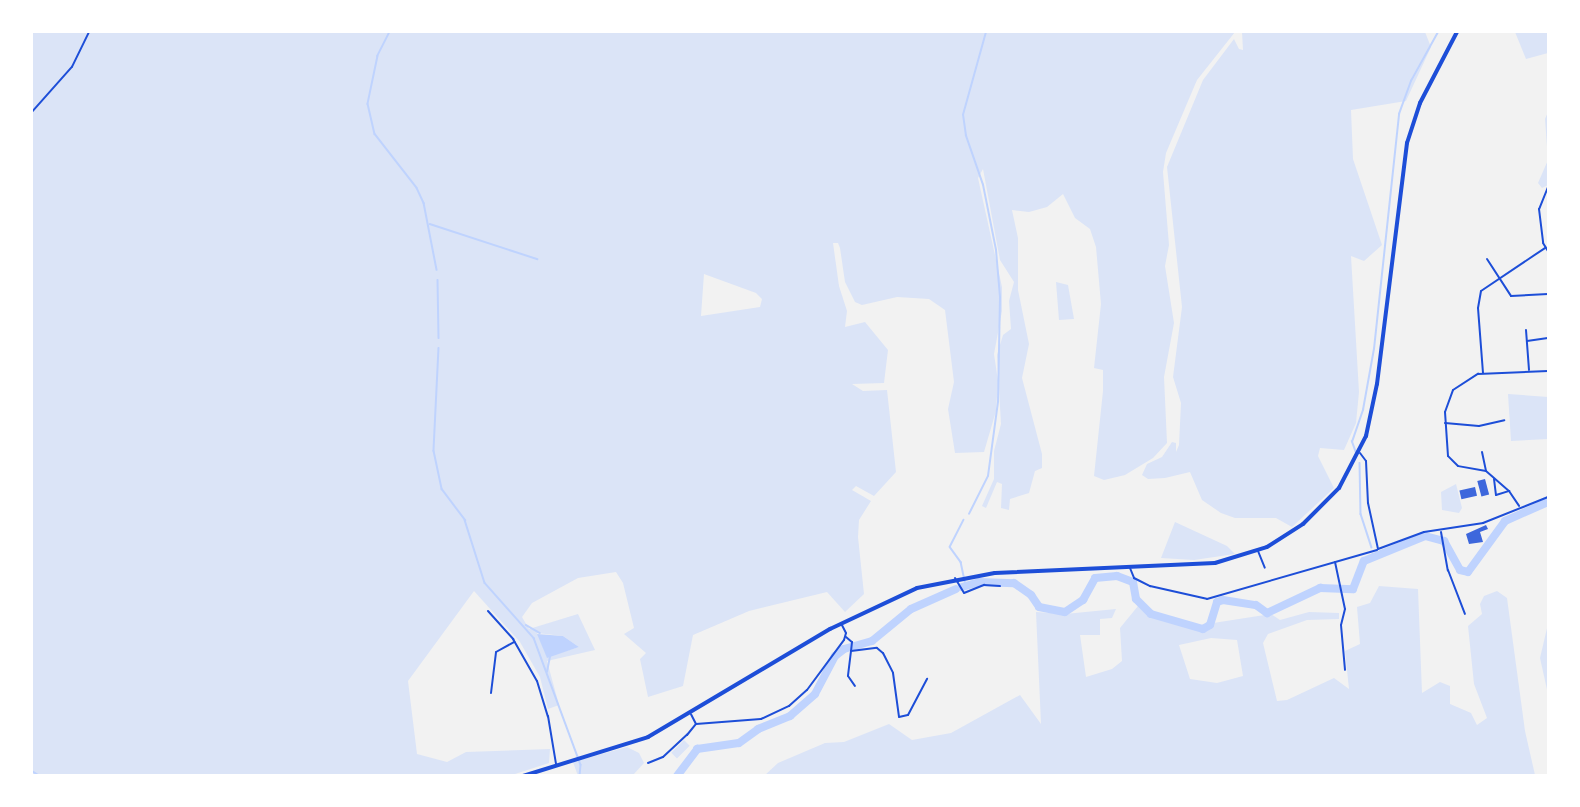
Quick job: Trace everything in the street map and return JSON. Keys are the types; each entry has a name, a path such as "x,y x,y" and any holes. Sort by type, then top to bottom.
{"main road":[{"path":"524,776 556,764 648,737 691,714 842,623 908,591 964,576 1207,564 1258,551 1295,530 1323,506 1360,453 1377,384 1409,136 1457,32"}],"street":[{"path":"1548,187 1539,209 1545,248 1548,251"},
{"path":"1483,373 1479,301 1484,287 1545,248"},
{"path":"1487,259 1497,277 1514,298 1548,294"},
{"path":"1526,330 1529,370"},
{"path":"1527,341 1548,338"},
{"path":"1519,506 1509,491 1486,471 1451,461 1445,423 1446,403 1453,390 1470,376 1529,370 1548,371"},
{"path":"1445,423 1479,426 1504,420"},
{"path":"1482,452 1486,471"},
{"path":"1360,453 1366,461 1369,510 1378,549"},
{"path":"1495,478 1496,495 1509,491"},
{"path":"1130,568 1134,578 1150,586 1207,599 1378,549 1414,534 1483,523 1519,506 1548,497"},
{"path":"1441,530 1441,541 1466,614"},
{"path":"1258,551 1265,568"},
{"path":"1335,562 1345,612 1341,625 1345,670"},
{"path":"955,578 964,593 984,585 1000,586"},
{"path":"488,611 515,642 545,703 556,764"},
{"path":"842,623 845,637 852,643 848,676 855,686"},
{"path":"648,763 663,757 696,724 761,719 789,706 807,690 845,637"},
{"path":"492,693 496,652 515,642"},
{"path":"851,649 877,648 883,653 893,673 899,717 908,715 927,679"},
{"path":"691,714 696,724"}],"path":[{"path":"32,112 72,67 89,32"}],"shaded area":[{"path":"32,32 1235,32 1197,80 1166,153 1163,172 1169,245 1165,266 1174,323 1164,377 1167,443 1153,458 1125,475 1104,480 1094,476 1103,391 1103,370 1094,368 1101,304 1096,247 1090,229 1075,218 1063,194 1047,207 1029,212 1012,210 1018,238 1018,290 1029,344 1022,378 1042,454 1042,468 1035,471 1029,493 1010,499 1009,510 1001,508 1002,484 997,482 986,508 982,506 994,479 994,451 1001,424 997,355 1003,335 1011,329 1009,301 1014,282 1000,260 983,169 978,178 1002,287 1002,311 994,354 998,381 996,411 984,452 955,453 948,409 954,382 945,310 929,299 897,297 862,305 855,302 845,282 840,248 838,243 833,243 839,286 847,311 845,327 865,322 888,350 884,383 852,384 863,391 887,390 896,472 874,496 856,486 852,490 871,501 859,520 858,537 864,594 845,612 827,592 749,611 693,635 683,686 648,697 640,659 646,653 624,634 634,628 623,583 616,572 578,578 532,603 522,617 529,629 578,614 595,650 547,661 559,705 548,709 540,677 520,642 474,591 408,681 417,754 447,762 466,752 550,749 549,763 512,775 32,775","holes":["704,274 756,293 762,299 760,307 701,316","537,633 563,636 579,647 547,657"]},
{"path":"1242,32 1425,32 1431,47 1406,101 1351,110 1353,159 1382,245 1364,261 1351,256 1359,392 1356,423 1344,450 1320,448 1318,456 1334,488 1292,527 1276,518 1235,518 1221,513 1202,500 1190,472 1165,478 1148,479 1142,475 1147,464 1162,457 1172,442 1176,443 1176,452 1179,445 1181,403 1173,377 1182,307 1167,167 1203,80 1234,39 1239,49 1243,50"},
{"path":"1515,32 1548,32 1548,53 1526,59"},
{"path":"1548,112 1548,160 1545,119"},
{"path":"1548,160 1548,185 1542,188 1538,183"},
{"path":"1056,282 1068,285 1074,319 1059,320"},
{"path":"1508,394 1548,397 1548,439 1511,441"},
{"path":"1456,484 1462,508 1459,513 1442,510 1441,492"},
{"path":"1175,522 1227,546 1235,554 1194,560 1161,558"},
{"path":"1379,586 1418,589 1422,693 1440,682 1450,686 1450,704 1471,713 1477,725 1487,718 1474,684 1468,626 1482,614 1480,604 1484,596 1497,591 1507,598 1525,731 1535,775 765,775 778,763 825,743 844,742 889,724 912,740 951,733 1020,695 1041,724 1036,612 1065,614 1116,609 1112,618 1100,619 1100,635 1080,635 1086,677 1112,669 1122,661 1120,628 1138,606 1194,626 1271,614 1280,620 1309,612 1339,613 1339,619 1307,620 1268,634 1263,643 1277,701 1287,700 1334,678 1349,689 1345,651 1360,644 1357,607 1370,603","holes":["1211,638 1237,640 1243,676 1217,683 1190,679 1179,645"]},
{"path":"1548,624 1548,694 1540,658"},
{"path":"684,740 690,746 677,758 671,753"},
{"path":"627,747 639,753 644,763 633,775 578,776 573,762"}],"water":[{"path":"537,634 563,636 579,647 547,658"}],"building":[{"path":"1485,479 1489,494 1481,497 1477,481"},
{"path":"1475,487 1477,496 1461,499 1459,491"},
{"path":"1486,525 1488,529 1480,532 1483,542 1469,544 1466,534"}],"waterway":[{"path":"390,32 378,56 368,104 375,134 417,188 424,203 437,270"},
{"path":"969,514 988,476 998,402 1000,297 996,250 983,185 966,136 963,115 986,32"},
{"path":"1356,453 1352,442 1363,410 1374,349 1399,114 1411,81 1438,32"},
{"path":"430,224 537,259"},
{"path":"438,280 439,338"},
{"path":"439,348 434,451 442,489 465,520 485,583 534,638 581,765 580,776"},
{"path":"1360,463 1361,514 1372,547"},
{"path":"962,587 979,582 1014,583 1031,595 1039,607 1065,612 1083,600 1095,578 1117,576 1133,582 1136,599 1151,614 1203,629 1210,625 1217,602 1223,600 1256,605 1267,613 1320,588 1353,589 1364,561 1425,536 1444,541 1460,570 1468,572 1505,521 1548,502"},
{"path":"964,520 950,547 961,562 966,586"},
{"path":"677,776 697,749 739,743 758,729 790,716 815,694 835,656 844,649 872,641 911,609 956,589"},
{"path":"526,625 540,633"},
{"path":"547,672 550,656"},
{"path":"32,771 40,776"}]}
